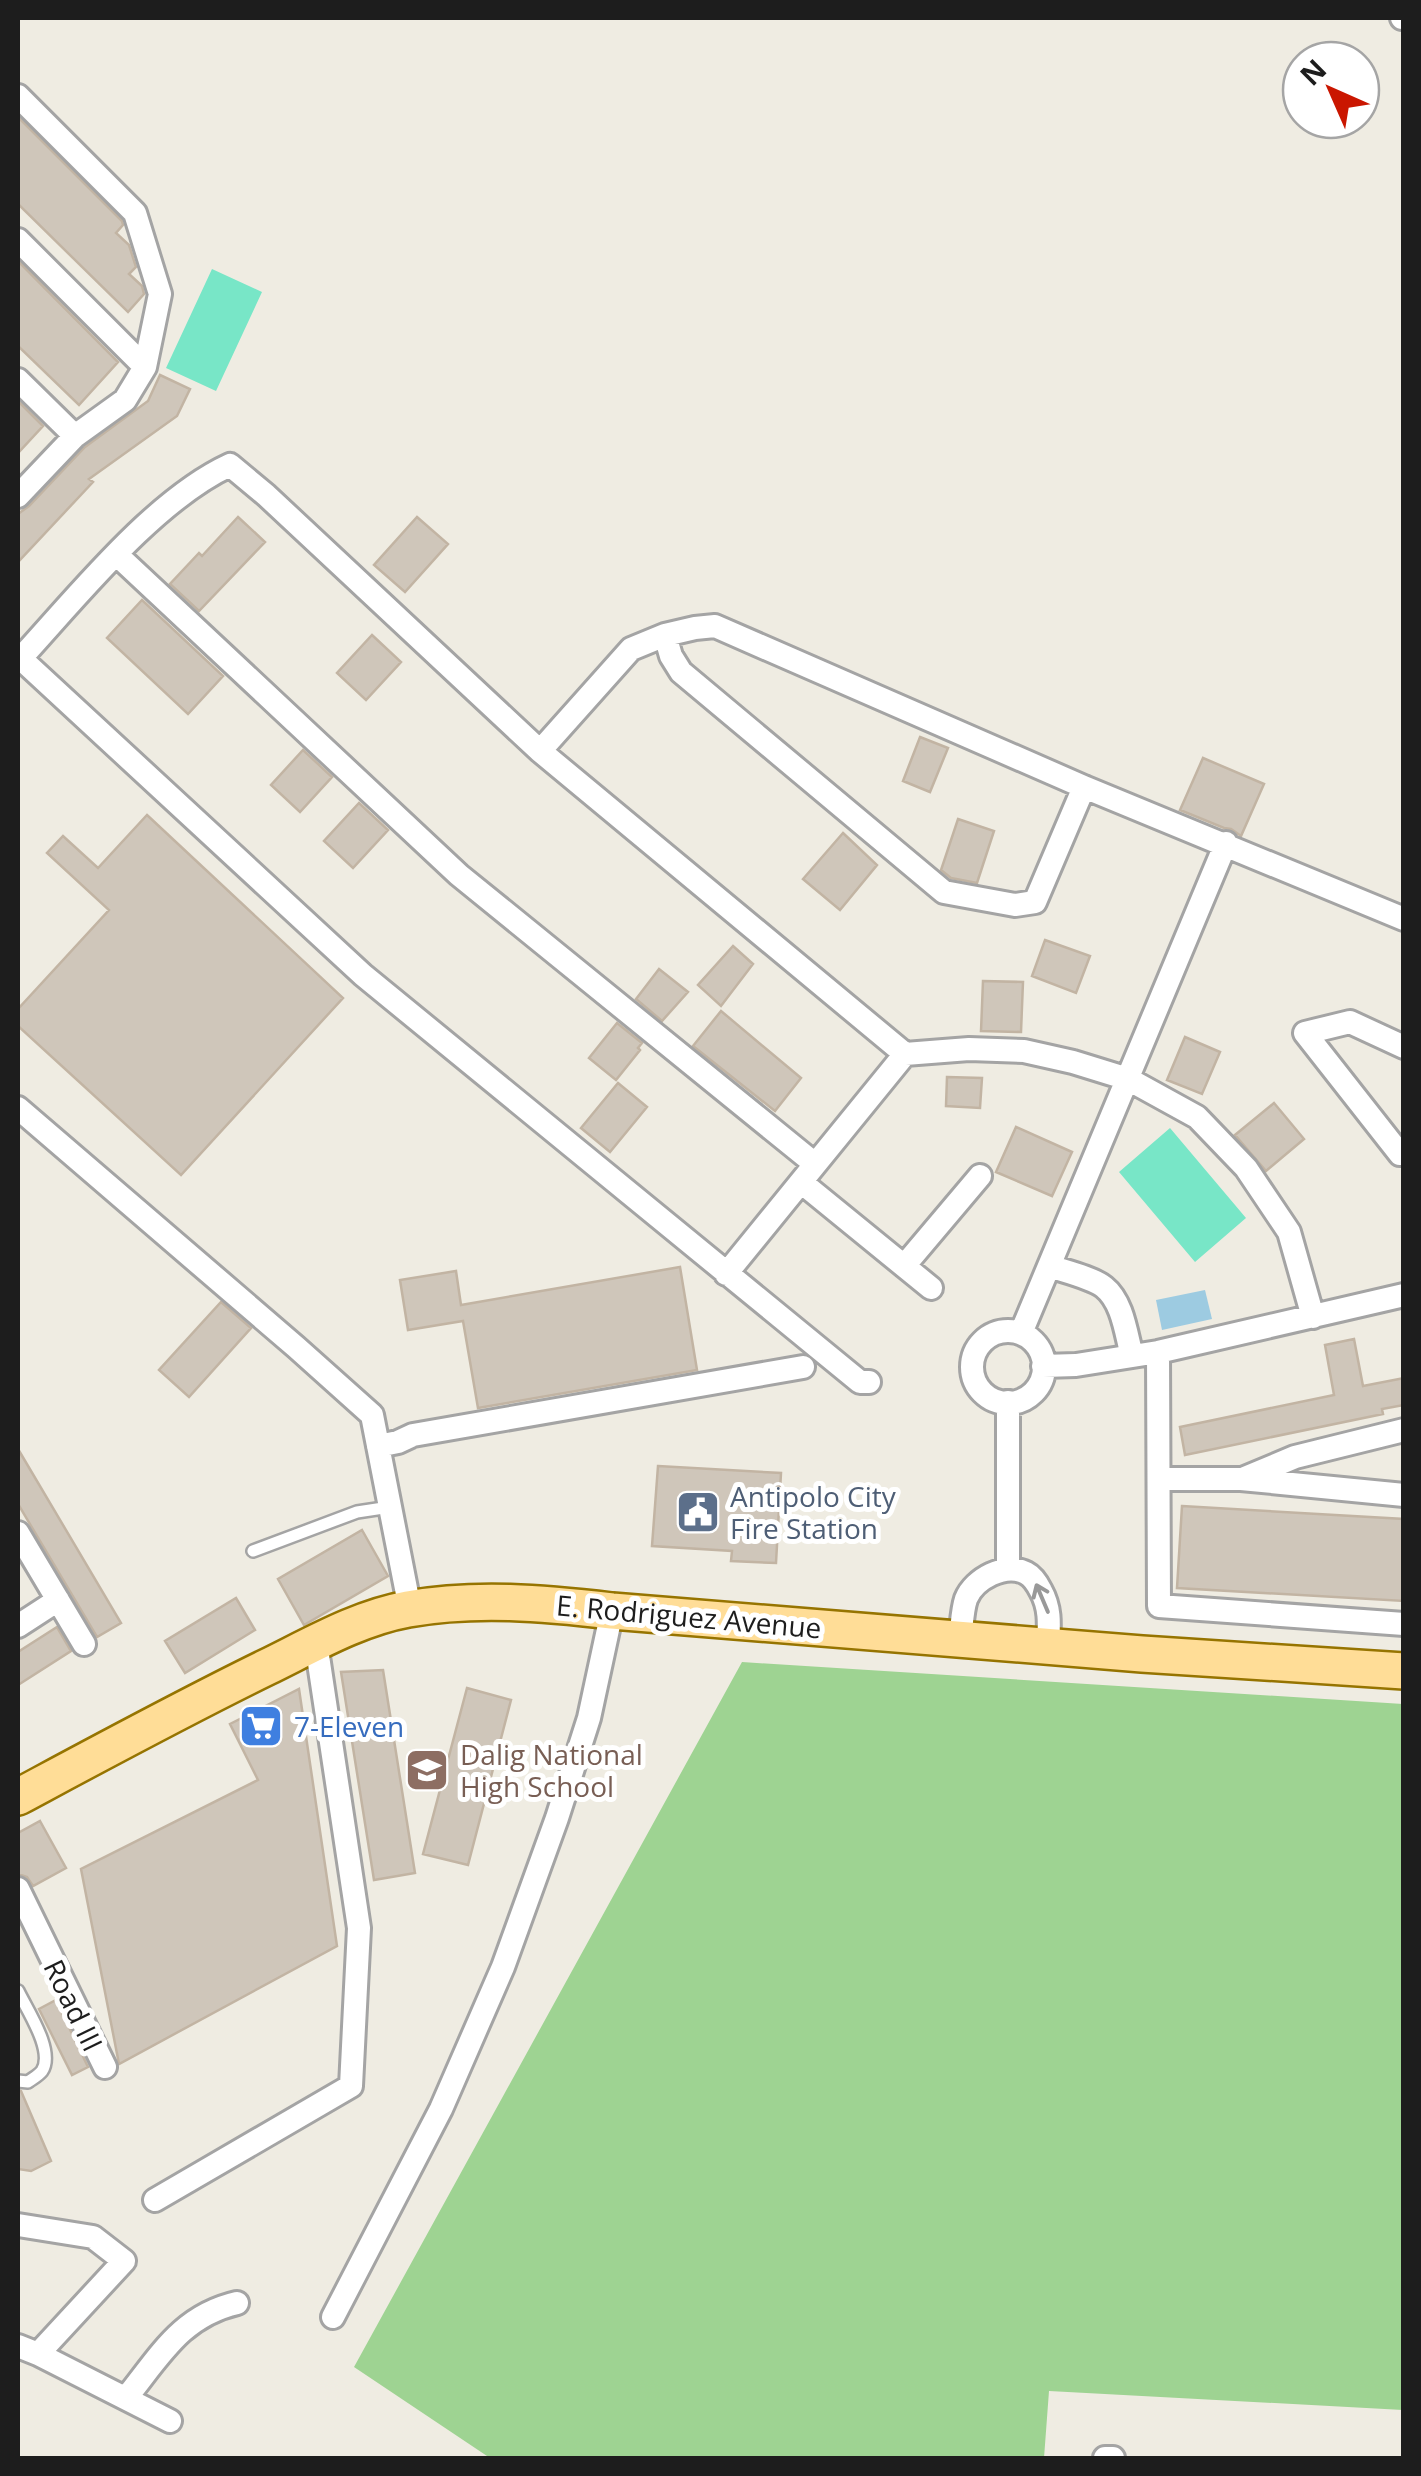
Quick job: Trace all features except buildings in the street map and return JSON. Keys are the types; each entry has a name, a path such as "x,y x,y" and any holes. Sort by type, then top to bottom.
{"main road":[{"name":"E. Rodriguez Avenue","path":"18,1796 316,1643 352,1626 410,1608 482,1602 541,1603 1142,1654 1404,1671"}],"street":[{"path":"18,96 135,213 160,294 145,366 125,400 75,436 18,496"},
{"path":"18,240 145,366"},
{"path":"18,380 75,436"},
{"path":"870,1382 860,1382 363,975 19,658 158,514 213,472 230,465 540,752 905,1054 1024,1050 1128,1080 1197,1117 1246,1168 1289,1232 1313,1316"},
{"path":"116,554 459,874 808,1173 931,1288"},
{"path":"540,752 631,649 666,635 715,626 1084,787 1404,919"},
{"path":"666,635 671,656 681,672 944,892 1015,905 1035,902 1084,787"},
{"path":"1021,1334 1226,843"},
{"path":"1404,1047 1350,1022 1305,1033 1400,1154 1404,1153"},
{"path":"726,1274 905,1054"},
{"path":"18,1108 372,1415 410,1608"},
{"path":"904,1266 980,1176"},
{"path":"1050,1266 1103,1285 1120,1312 1132,1356"},
{"path":"1043,1366 1158,1352 1404,1295"},
{"path":"1003,1331 1021,1334 1037,1346 1043,1366 1036,1388 1024,1398 1008,1402 991,1398 977,1386 972,1360 986,1338 1003,1331"},
{"path":"1158,1352 1159,1606 1404,1624"},
{"path":"378,1446 413,1435 803,1366"},
{"path":"1008,1402 1008,1569"},
{"path":"1241,1479 1295,1456 1404,1430"},
{"path":"1159,1480 1241,1479 1404,1495"},
{"path":"18,1533 84,1644"},
{"path":"960,1639 966,1598 989,1575 1008,1569 1026,1573 1039,1586 1049,1613 1048,1646"},
{"path":"18,1626 58,1600"},
{"path":"333,2316 441,2109 502,1967 589,1718 612,1611"},
{"path":"155,2200 351,2086 359,1928 316,1643"},
{"name":"Road III","path":"18,1889 105,2067"},
{"path":"18,2226 94,2237 124,2261 28,2350 170,2420"},
{"path":"126,2398 172,2340 199,2316 237,2302"},
{"path":"1105,2458 1113,2458"}],"lane":[{"path":"253,1552 357,1512 390,1507"},
{"path":"18,1991 46,2056 42,2071 28,2082 18,2081"}],"green space":[{"path":"212,269 262,292 216,391 166,368"},
{"path":"1170,1128 1246,1218 1195,1262 1119,1172"},
{"path":"742,1662 1403,1704 1403,2410 1049,2391 1044,2458 490,2458 354,2367"}],"water":[{"path":"1205,1290 1212,1319 1162,1330 1156,1300"}],"place":[{"name":"Antipolo City Fire Station","path":"698,1512"},
{"name":"7-Eleven","path":"261,1726"},
{"name":"Dalig National High School","path":"427,1770"}]}
